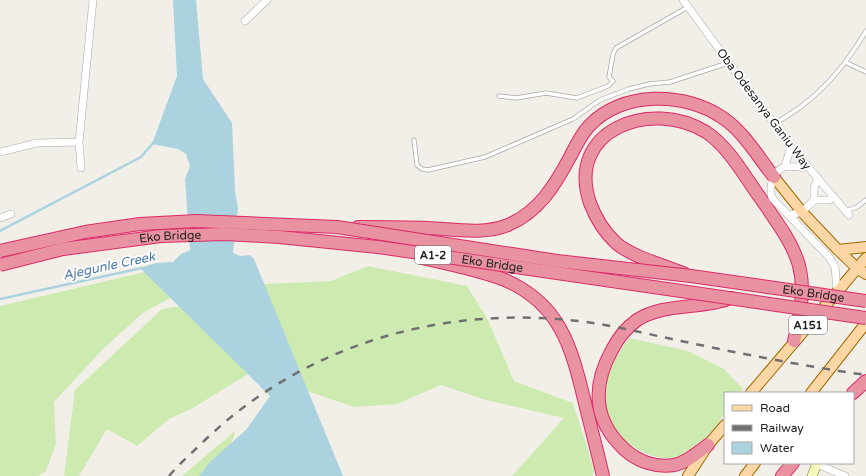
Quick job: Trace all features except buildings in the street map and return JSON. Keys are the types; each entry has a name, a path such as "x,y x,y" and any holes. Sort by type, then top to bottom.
{"highway":[{"path":"337,227 428,228 477,231 508,225 522,218 546,196 588,127 599,117 630,102 662,99 694,104 709,110 723,118 735,128 774,177"},
{"path":"691,276 630,251 617,244 605,232 595,218 586,191 585,175 588,162 594,149 601,139 610,132 644,118 662,118 692,125 707,133 720,144 778,223 798,258 802,272 803,289 794,341"},
{"name":"Eko Bridge","path":"0,251 85,232 140,224 196,221 337,227 557,261 691,276 866,301"},
{"name":"Eko Bridge","path":"0,265 63,249 161,236 225,234 324,241 378,247 866,318"},
{"path":"378,247 505,280 537,299 551,312 569,344 576,364 603,476"},
{"path":"708,445 675,465 654,464 640,461 630,454 607,430 601,417 598,386 602,370 617,340 638,320 655,312 693,305 719,303 731,298"},
{"path":"854,392 866,381"},
{"path":"782,476 792,464"}],"main road":[{"path":"774,177 802,212 838,250 862,271"},
{"path":"838,250 866,247"},
{"name":"A151","path":"752,392 837,290 862,271 866,258"},
{"path":"812,392 866,323"},
{"path":"688,476 708,445 724,426"},
{"path":"745,476 753,464"}],"street":[{"path":"81,168 79,142 93,0"},
{"path":"245,21 267,0"},
{"name":"Oba Odesanya Ganiu Way","path":"683,0 773,124 847,213"},
{"path":"0,152 37,143 79,142"},
{"path":"791,147 785,166 774,177 771,187 772,198 790,215 833,262 837,290"},
{"path":"785,166 804,168 806,165"},
{"path":"814,200 814,188 818,178"},
{"path":"790,215 802,212 814,200 829,200 834,197"},
{"path":"0,218 11,214"},
{"path":"812,476 816,464 845,476"}],"lane":[{"path":"500,96 516,98 546,93 578,98 608,86 613,81 609,77 613,54 616,48 688,7"},
{"path":"773,124 803,105 845,62 866,31"},
{"path":"845,62 866,72"},
{"path":"414,140 417,165 422,169 428,170 485,157 573,119 600,100 628,89 649,84 670,82 728,63"},
{"path":"847,213 866,200"}],"green space":[{"path":"368,266 467,286 488,320 514,381 573,403 594,469 593,476 512,476 564,418 486,400 441,385 397,404 354,407 301,389 263,284 331,281"},
{"path":"145,272 178,294 144,312 105,347 54,402 56,444 46,471 38,476 0,476 0,306"},
{"path":"181,306 253,371 193,408 169,419 137,446 107,429 79,476 64,476 75,390 162,309"},
{"path":"629,338 688,351 724,369 743,389 741,392 724,392 724,414 703,440 689,451 672,458 662,458 651,455 640,451 630,444 613,428 608,418 605,408 606,389 614,362"},
{"path":"236,430 219,476 182,476"}],"water":[{"path":"173,0 196,0 203,79 232,123 235,191 238,208 233,253 240,256 250,255 254,259 343,476 199,476 211,461 246,430 270,396 140,268 156,263 173,262 181,254 190,250 185,179 190,166 186,154 178,149 152,144 177,76"}],"waterway":[{"path":"0,231 141,157 154,142"},
{"name":"Ajegunle Creek","path":"0,299 142,268"}],"railway":[{"path":"169,476 204,441 243,408 285,380 330,357 377,339 425,327 475,320 526,318 578,321 617,327 773,360 866,375"}]}
